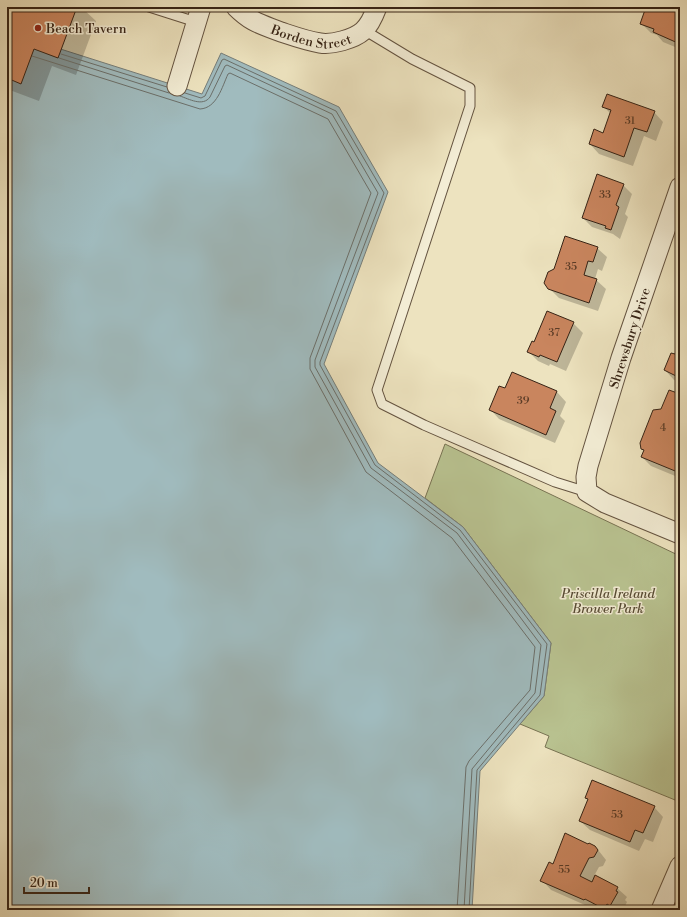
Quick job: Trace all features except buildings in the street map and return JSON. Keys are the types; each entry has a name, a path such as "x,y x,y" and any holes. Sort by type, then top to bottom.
{"street":[{"name":"Borden Street","path":"236,7 252,21 286,34 320,43 338,41 351,37 364,30 374,15 377,7"},
{"path":"177,86 199,14"},
{"name":"Shrewsbury Drive","path":"587,492 586,477 588,466 621,358 680,187"},
{"path":"587,492 605,503 680,534"},
{"path":"661,910 680,866"}],"lane":[{"path":"149,7 199,14"},
{"path":"364,30 412,59 470,88 470,106 377,390 382,404 424,425 555,482 587,492"}],"green space":[{"name":"Priscilla Ireland Brower Park","path":"445,444 680,556 680,802 545,747 549,736 520,724 544,696 551,643 463,527 425,498"}],"water":[{"path":"7,32 202,94 221,53 339,107 388,192 324,364 378,463 463,527 551,643 544,696 480,771 472,910 7,910"}],"place":[{"name":"Beach Tavern","path":"38,28"}]}
